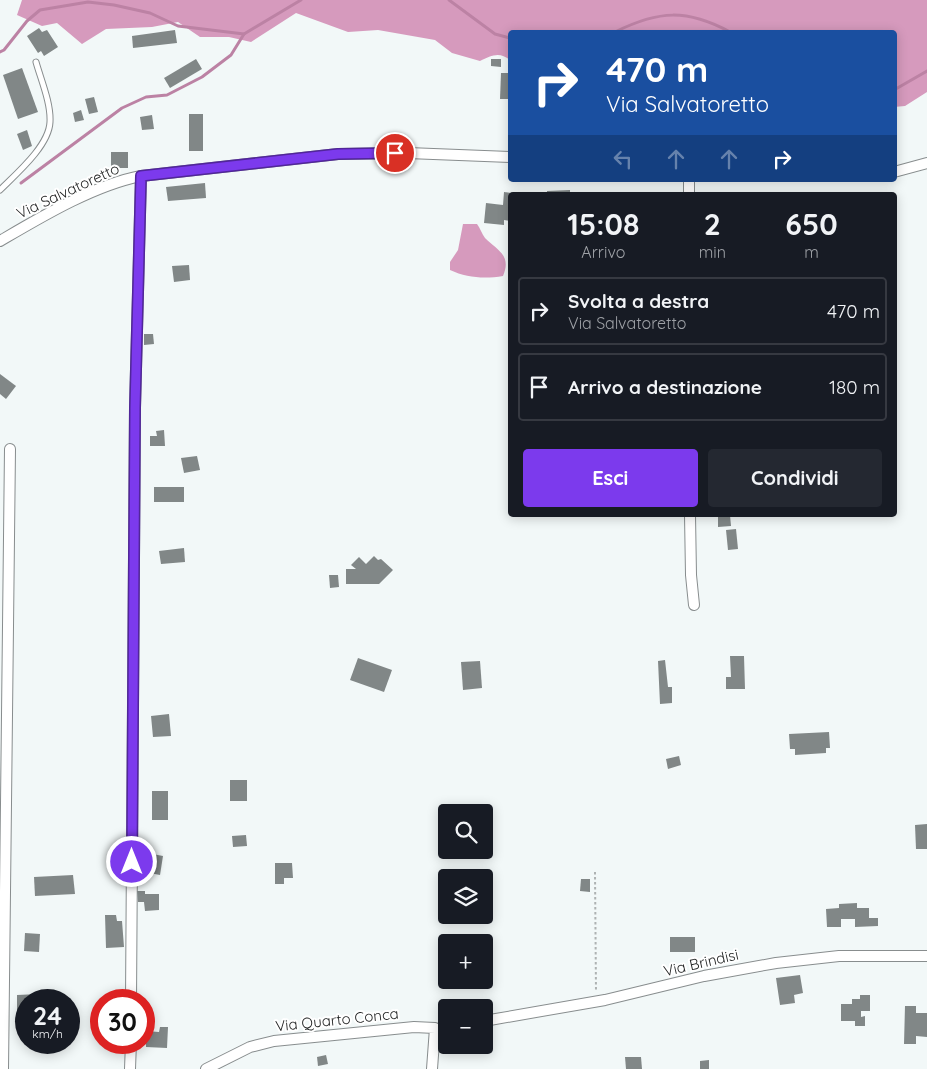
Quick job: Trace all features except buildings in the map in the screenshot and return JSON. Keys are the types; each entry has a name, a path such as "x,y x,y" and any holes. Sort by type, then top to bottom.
{"street":[{"name":"Via Salvatoretto","path":"0,241 86,196 119,182 141,176 338,154 408,153 508,156"},
{"path":"897,171 927,163"},
{"path":"131,989 135,418 141,176"},
{"path":"3,1069 10,449"},
{"path":"690,517 690,568 694,605"},
{"name":"Via Brindisi","path":"493,1019 596,1002 704,976 776,963 839,956 927,956"},
{"name":"Via Quarto Conca","path":"206,1069 250,1047 274,1041 344,1032 414,1027 435,1028"},
{"path":"432,1069 435,1028 438,1027"},
{"path":"130,1054 130,1069"}],"lane":[{"path":"0,190 34,155 49,129 49,113 36,62"}],"path":[{"path":"595,872 596,1002"}],"shaded area":[{"path":"22,0 927,0 927,92 905,106 897,107 897,30 508,30 508,58 499,55 480,61 452,53 435,40 378,30 348,32 296,13 251,42 229,37 200,37 178,22 152,27 106,29 82,44 57,23 42,26 17,15"},
{"path":"463,224 477,224 485,238 502,254 506,263 503,276 476,277 450,270 450,262 458,250"}],"waterway":[{"path":"0,52 4,50 27,21 40,10 88,2 114,5 150,13 178,26 244,34 301,0"},
{"path":"449,0 495,34 508,37"},
{"path":"620,30 645,19 673,15 700,19 726,30"},
{"path":"21,183 122,108 146,97 167,95 202,77 231,55 244,34"},
{"path":"897,88 927,71"}],"route":[{"path":"132,862 135,408 141,176 338,154 395,153"}]}
